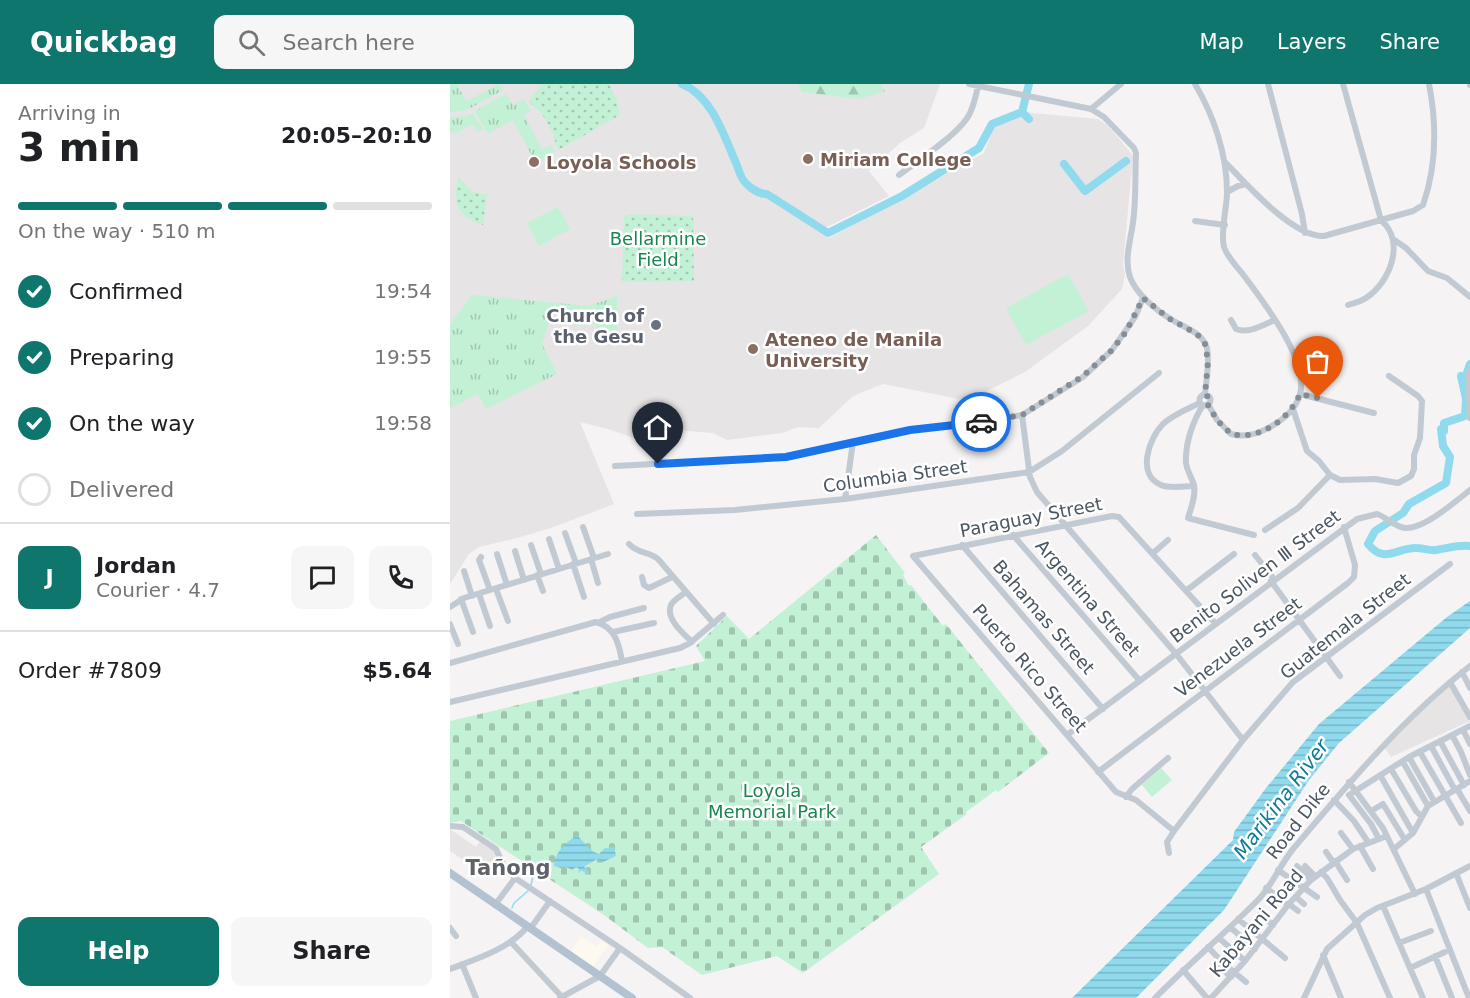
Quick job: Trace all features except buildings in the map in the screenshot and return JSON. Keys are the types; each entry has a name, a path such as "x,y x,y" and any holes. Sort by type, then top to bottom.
{"main road":[{"path":"450,873 632,998"}],"street":[{"path":"969,84 1091,109 1114,127 1130,144 1136,153 1134,215 1127,260 1130,276 1143,298 1170,319 1197,334 1205,344 1208,361 1205,395 1201,396 1204,404 1223,428 1231,434 1252,435 1265,430 1293,409 1300,394 1299,373 1288,340 1226,251 1223,240 1227,192 1225,162 1212,120 1195,84"},
{"path":"1091,109 1121,84"},
{"path":"1268,84 1305,233"},
{"path":"1343,84 1381,220 1389,227 1393,239 1393,254 1388,276 1364,300 1348,305"},
{"path":"1225,162 1290,224 1313,236 1324,236 1394,217 1423,205 1426,197 1436,139 1429,84"},
{"path":"899,176 950,136 965,121 971,112 978,86"},
{"path":"1227,192 1246,184"},
{"path":"1389,227 1394,217"},
{"path":"1195,221 1225,225"},
{"path":"1393,239 1406,248 1428,271 1447,278 1470,297"},
{"path":"615,466 786,457 910,430 1022,415 1083,376 1112,350 1135,317 1143,298"},
{"path":"1231,320 1236,330 1242,331 1251,330 1275,320"},
{"path":"1470,371 1468,374 1470,418"},
{"name":"Columbia Street","path":"637,514 735,510 845,499 1029,472 1062,451 1159,373"},
{"path":"1293,409 1307,451 1330,475 1340,480 1375,479 1398,483 1411,476 1414,455 1420,438 1422,401 1389,376"},
{"path":"1300,394 1374,413"},
{"path":"1194,486 1167,487 1161,485 1151,477 1147,462 1151,442 1163,424 1204,404"},
{"path":"1204,404 1194,421 1188,444 1186,463 1194,486 1188,517 1254,535"},
{"path":"1022,415 1029,472 1037,492 1177,654 1243,740"},
{"path":"845,499 853,442"},
{"path":"1265,530 1298,508 1330,475"},
{"name":"Benito Soliven Ⅲ Street","path":"1067,735 1344,526 1357,519 1377,514 1407,529 1421,524 1470,490"},
{"name":"Paraguay Street","path":"913,556 1112,516 1119,517 1215,623"},
{"name":"Venezuela Street","path":"1098,772 1354,578 1355,565 1344,526"},
{"path":"583,527 598,583"},
{"path":"565,533 584,597"},
{"name":"Argentina Street","path":"1013,535 1140,681"},
{"path":"549,538 559,568"},
{"path":"1153,553 1168,540"},
{"path":"629,544 636,551 651,554 658,559 714,624"},
{"path":"531,545 543,591"},
{"name":"Bahamas Street","path":"962,545 1103,709"},
{"path":"515,551 524,579"},
{"path":"497,554 507,585"},
{"path":"450,606 461,599 608,554"},
{"path":"1187,591 1234,554"},
{"path":"1255,555 1340,676"},
{"name":"Puerto Rico Street","path":"913,556 1098,772 1116,792 1126,797"},
{"path":"481,557 479,560 508,621"},
{"name":"Guatemala Street","path":"1169,853 1167,842 1174,831 1243,740 1293,682 1450,564"},
{"path":"464,571 490,626"},
{"path":"642,577 644,584 649,588 672,577"},
{"path":"686,592 672,603 670,609 678,629 692,642"},
{"path":"461,599 473,632"},
{"path":"450,663 644,608"},
{"path":"450,702 672,650 692,642 723,615"},
{"path":"600,622 613,632 622,661"},
{"path":"613,632 654,623"},
{"path":"450,624 458,644"},
{"name":"Road Dike","path":"1160,996 1183,970 1258,900 1278,870 1376,752 1470,666"},
{"path":"1462,672 1470,688"},
{"path":"1450,682 1470,717"},
{"path":"1379,839 1371,824 1349,795 1409,758 1470,726"},
{"path":"1463,730 1470,744"},
{"path":"1452,735 1461,752 1468,782"},
{"path":"1440,741 1468,782"},
{"path":"1431,746 1470,811"},
{"path":"1420,752 1461,823"},
{"path":"1168,758 1126,797 1136,800 1174,831"},
{"path":"1409,758 1434,801"},
{"path":"1402,762 1428,806"},
{"path":"1391,769 1421,816"},
{"path":"1380,775 1413,833"},
{"path":"1349,782 1387,836 1415,894"},
{"path":"1394,849 1413,833 1428,806 1468,782"},
{"path":"1334,800 1354,821 1368,842"},
{"path":"1371,811 1383,804 1406,840"},
{"path":"450,826 463,827 494,847 500,854 508,872 515,878 620,948 686,997"},
{"path":"1341,833 1373,868"},
{"name":"Kabayani Road","path":"1209,998 1233,975 1313,878 1357,848 1387,836"},
{"path":"1326,852 1347,880"},
{"path":"1297,866 1313,878"},
{"path":"1305,866 1313,878"},
{"path":"1304,998 1323,955 1357,922 1371,911 1426,889 1470,866"},
{"path":"1278,870 1317,897"},
{"path":"1321,872 1357,922 1390,998"},
{"path":"1456,873 1469,904"},
{"path":"495,905 515,878"},
{"path":"1266,888 1295,912"},
{"path":"1426,889 1468,998"},
{"path":"1296,897 1304,904"},
{"path":"450,969 511,942 528,928 550,900"},
{"path":"1383,906 1423,998"},
{"path":"1260,914 1273,925"},
{"path":"1238,920 1285,958"},
{"path":"1230,927 1255,949"},
{"path":"450,928 456,936"},
{"path":"1399,943 1431,931"},
{"path":"1219,938 1245,961"},
{"path":"511,942 561,997 600,976 620,948"},
{"path":"1208,947 1233,975"},
{"path":"1410,968 1445,952"},
{"path":"1323,955 1341,998"},
{"path":"1435,956 1452,998"},
{"path":"462,964 476,998"},
{"path":"1219,966 1246,982"},
{"path":"1183,970 1209,998"}],"shaded area":[{"name":"Ateneo de Manila University","path":"450,84 679,84 702,101 696,90 686,84 940,84 924,128 900,143 869,171 889,196 823,229 751,184 708,110 736,166 740,179 760,196 767,196 829,238 984,153 994,126 1022,112 1098,119 1107,125 1133,156 1122,289 1088,326 1025,372 970,401 883,384 853,396 819,428 798,427 782,433 727,440 713,433 676,430 649,443 580,422 614,504 551,528 479,547 469,554 450,584"},
{"path":"1450,684 1470,721 1391,757 1384,747"},
{"path":"450,829 476,847 481,840 498,853 500,864 489,877 450,851"},
{"path":"581,936 596,946 601,941 608,945 593,967 571,951"}],"green space":[{"path":"450,84 457,84 466,101 499,84 503,90 467,110 450,112"},
{"path":"542,84 609,84 616,98 620,115 558,150 548,123 528,102"},
{"path":"798,84 880,84 885,91 859,99 802,92"},
{"path":"506,94 513,105 524,99 531,111 524,115 542,149 551,145 555,152 535,162 513,120 488,134 475,111"},
{"path":"473,113 483,129 477,132 473,124 456,133 450,132 450,117 467,116"},
{"path":"459,178 472,192 487,195 483,225 468,218 459,208 456,195"},
{"path":"558,207 570,229 539,246 527,223"},
{"name":"Bellarmine Field","path":"632,214 693,216 694,281 622,282 624,216"},
{"path":"1068,274 1089,311 1026,345 1006,308"},
{"path":"472,295 589,306 617,296 617,329 599,334 595,324 575,326 566,319 567,313 553,311 542,344 557,374 486,409 478,394 450,408 450,324"},
{"name":"Loyola Memorial Park","path":"876,535 905,573 903,575 909,586 911,585 943,626 946,624 1049,753 921,847 939,874 803,973 777,956 702,975 662,947 648,948 604,915 461,821 450,823 450,721 705,661 696,646 727,616 749,639"},
{"path":"1161,768 1172,780 1152,797 1142,785"}],"water":[{"name":"Marikina River","path":"1470,601 1470,628 1339,743 1309,780 1224,910 1136,998 1072,998 1233,840 1234,832 1266,788 1319,724 1447,617"},
{"path":"577,836 592,851 599,854 605,848 614,847 616,856 603,862 597,859 584,867 589,872 587,874 581,870 578,874 579,869 576,867 572,870 554,866 561,848"}],"waterway":[{"path":"682,84 692,90 709,107 722,129 745,183 755,191 767,194 828,233 902,196 979,148 992,124 1022,112 1029,119"},
{"path":"1022,112 1029,84"},
{"path":"1064,164 1085,191 1126,161"},
{"path":"1470,364 1465,378 1461,376 1466,399 1465,416 1444,423 1444,431 1441,429 1443,446 1450,457 1446,483 1409,504 1403,513 1375,531 1368,544 1374,550 1386,554 1410,548 1434,550 1470,546"},
{"path":"531,885 534,872"},
{"path":"512,908 514,903 528,891"}],"way so far":[{"path":"981,422 1022,415 1083,376 1112,350 1126,332 1143,298 1170,319 1197,334 1205,344 1208,361 1205,395 1209,397 1208,405 1217,420 1231,434 1252,435 1276,424 1293,409 1300,394 1318,398"}],"place":[{"name":"Miriam College","path":"808,159"},
{"name":"Loyola Schools","path":"534,162"},
{"name":"Church of the Gesu","path":"656,325"},
{"name":"Ateneo de Manila University","path":"753,349"}],"district":[{"name":"Tañong","path":"508,868"}],"route":[{"path":"658,464 786,457 910,430 981,422"}]}
